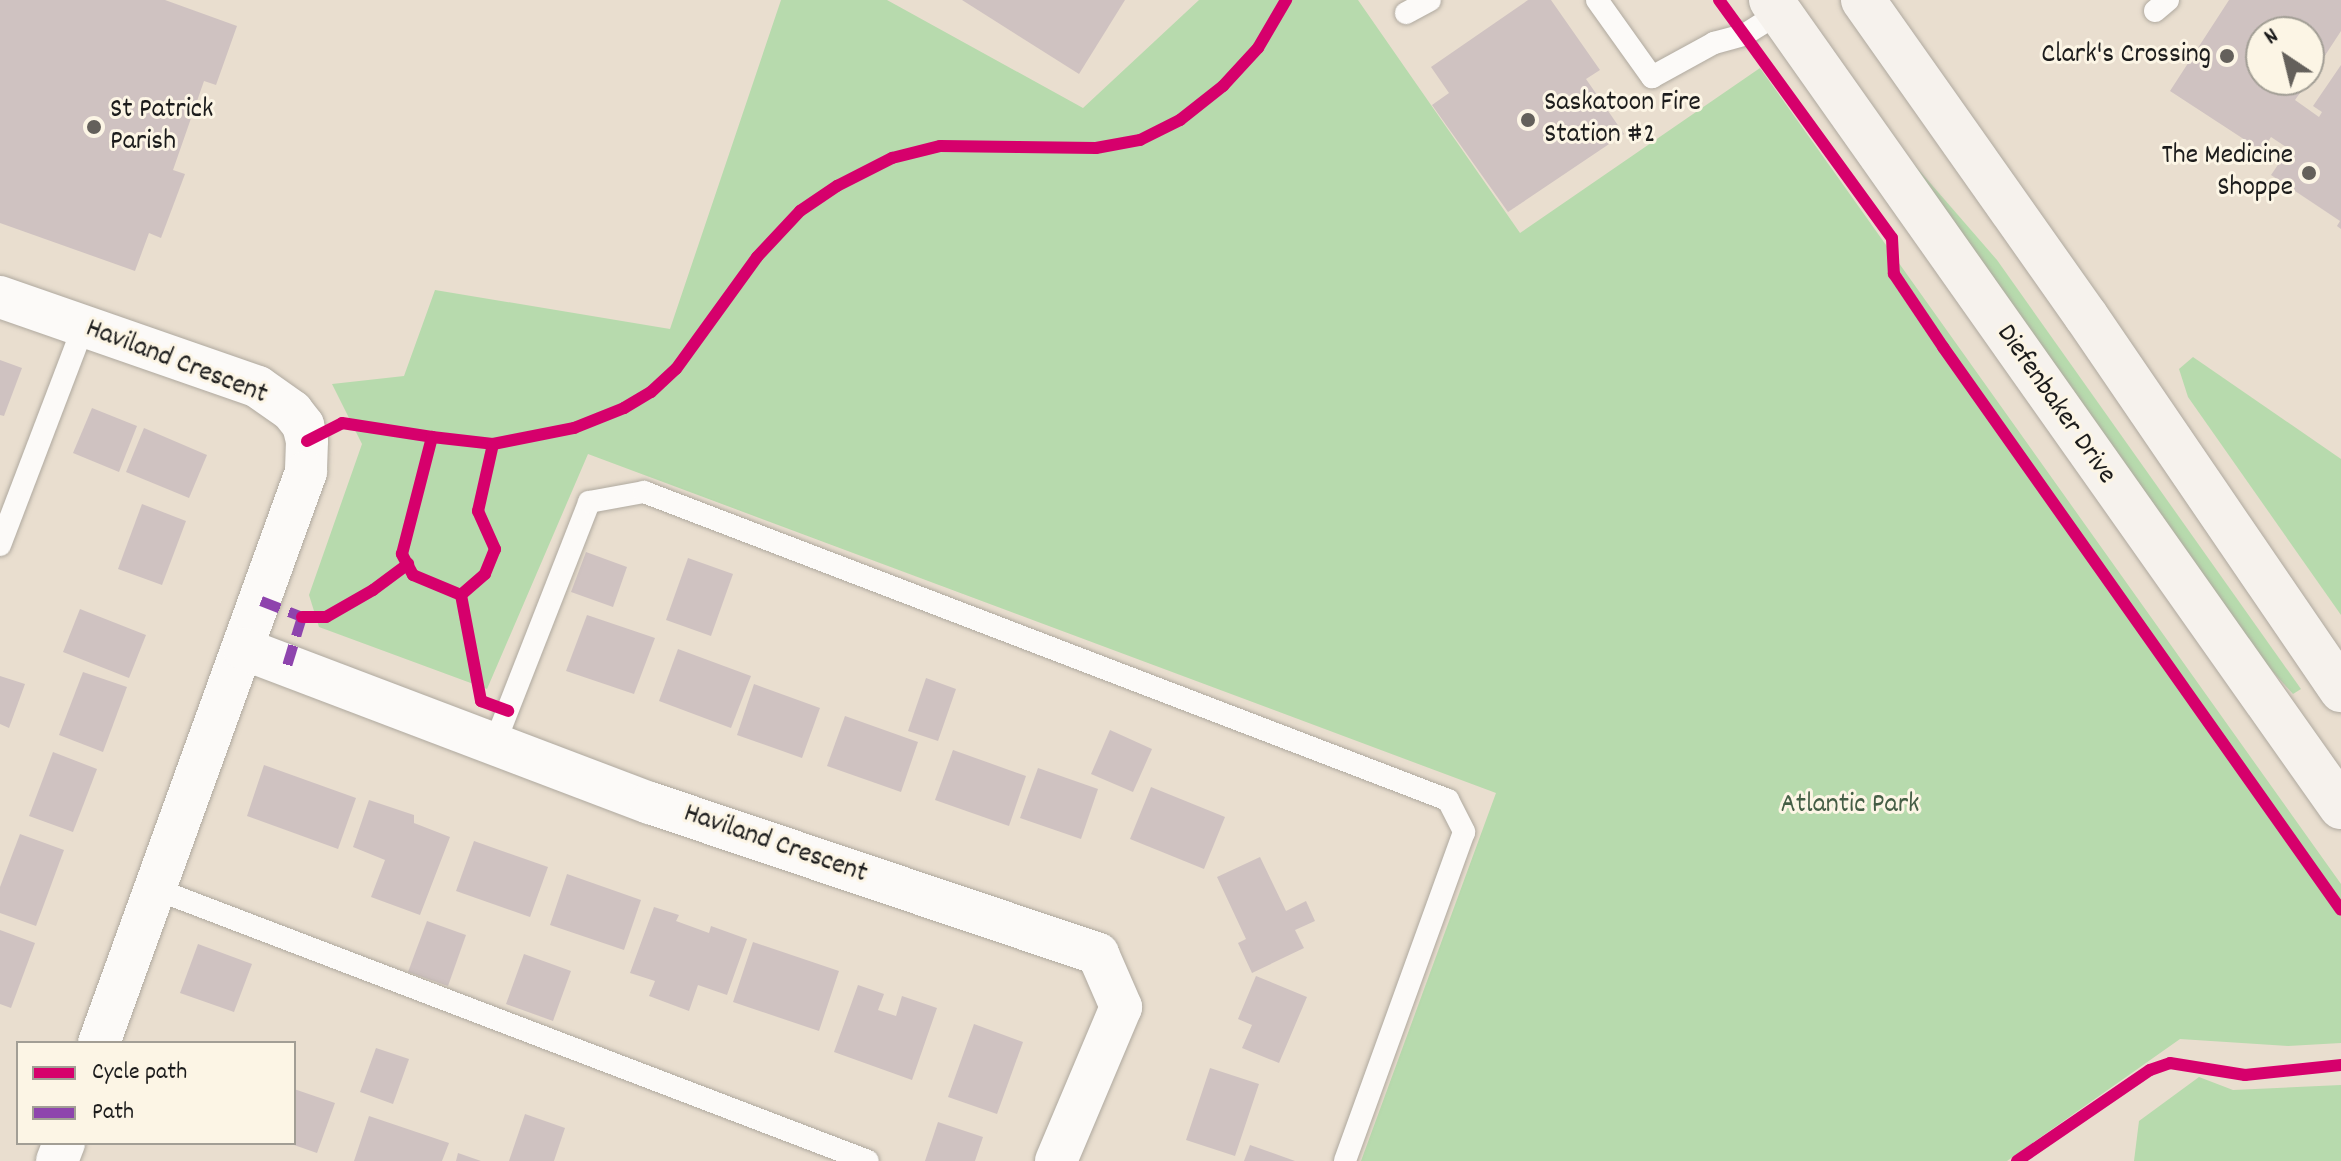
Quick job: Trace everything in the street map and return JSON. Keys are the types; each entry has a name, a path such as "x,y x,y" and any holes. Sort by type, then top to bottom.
{"main road":[{"path":"1863,0 2086,316 2341,690"},
{"name":"Diefenbaker Drive","path":"1783,4 2341,807"}],"street":[{"name":"Haviland Crescent","path":"0,297 258,387 292,411 303,425 307,441 306,472 100,1041"},
{"name":"Haviland Crescent","path":"244,649 650,803 1098,954 1121,1007 1056,1161"}],"lane":[{"path":"1406,13 1430,0"},
{"path":"1597,0 1652,77 1714,43 1744,35 1783,4"},
{"path":"0,545 83,328"},
{"path":"494,745 589,502 644,492 1448,800 1464,832 1345,1161"},
{"path":"153,888 868,1161"}],"green space":[{"name":"Atlantic Park","path":"781,0 887,0 1083,108 1199,0 1358,0 1520,233 1760,68 2341,884 2341,1043 2288,1046 2180,1039 2007,1161 1361,1161 1496,793 588,454 487,689 319,627 309,595 362,444 332,384 404,376 435,290 670,329"},
{"path":"1892,139 1997,260 2301,689 2293,694 2266,664"},
{"path":"2193,357 2341,459 2341,615 2188,397 2179,369"},
{"path":"2199,1077 2233,1090 2341,1085 2341,1161 2134,1161 2139,1121"}],"building":[{"name":"St Patrick Parish","path":"0,0 165,0 237,26 216,85 204,81 173,170 185,174 161,238 149,233 135,271 0,223"},
{"path":"962,0 1125,0 1079,74"},
{"name":"Saskatoon Fire Station #2","path":"1528,0 1551,0 1600,70 1586,79 1624,134 1508,212 1432,105 1449,93 1431,67"},
{"name":"Clark's Crossing","path":"2229,0 2341,0 2341,31 2325,56 2325,16 2245,16 2245,96 2298,96 2295,100 2319,117 2322,112 2313,106 2320,96 2325,96 2325,88 2341,65 2341,229 2337,226 2340,221 2271,175 2284,156 2290,160 2295,153 2271,137 2262,151 2170,91"},
{"path":"0,360 22,368 4,416 0,415"},
{"path":"92,408 137,426 119,472 73,453"},
{"path":"144,428 207,455 189,498 126,472"},
{"path":"142,504 186,521 162,585 118,569"},
{"path":"586,552 627,567 613,607 571,592"},
{"path":"688,558 733,574 711,636 666,620"},
{"path":"80,609 146,635 129,678 63,652"},
{"path":"587,615 655,638 634,694 566,671"},
{"path":"678,649 751,676 731,728 659,701"},
{"path":"83,672 127,687 103,752 59,735"},
{"path":"0,676 25,684 9,728 0,724"},
{"path":"926,678 956,689 938,741 908,731"},
{"path":"754,684 820,708 802,758 737,735"},
{"path":"845,716 918,742 901,792 827,766"},
{"path":"1110,730 1152,749 1133,792 1091,774"},
{"path":"953,750 1026,776 1009,826 935,800"},
{"path":"53,752 97,769 73,832 29,816"},
{"path":"264,765 356,798 338,849 247,816"},
{"path":"1038,768 1098,789 1081,839 1020,818"},
{"path":"1151,787 1225,817 1204,869 1130,839"},
{"path":"369,800 414,815 414,823 450,837 420,915 371,897 385,860 353,847"},
{"path":"20,834 64,850 36,926 0,913 0,887"},
{"path":"474,841 548,867 530,917 456,891"},
{"path":"1260,857 1286,911 1306,901 1315,921 1295,930 1304,948 1252,973 1238,943 1246,939 1217,877"},
{"path":"567,874 641,900 624,950 550,925"},
{"path":"654,907 679,915 676,921 709,933 711,926 747,939 727,995 698,985 689,1011 649,996 655,981 630,973"},
{"path":"427,921 466,935 448,986 408,972"},
{"path":"0,930 35,943 11,1008 0,1004"},
{"path":"753,942 839,971 819,1031 733,1002"},
{"path":"198,944 252,964 234,1012 180,993"},
{"path":"524,954 571,971 553,1021 506,1004"},
{"path":"1256,976 1307,997 1279,1063 1242,1048 1252,1025 1238,1019"},
{"path":"858,985 884,994 878,1010 896,1016 902,996 937,1008 912,1080 834,1052"},
{"path":"974,1024 1023,1042 997,1114 948,1097"},
{"path":"376,1048 409,1059 393,1104 360,1092"},
{"path":"1210,1068 1259,1084 1235,1156 1186,1140"},
{"path":"296,1090 335,1103 317,1153 294,1145"},
{"path":"525,1114 565,1128 554,1161 509,1161"},
{"path":"369,1116 449,1143 442,1161 354,1161"},
{"path":"938,1122 983,1137 975,1161 925,1161"},
{"path":"1250,1145 1295,1161 1244,1161"},
{"path":"458,1153 481,1161 456,1161"}],"marked path":[{"path":"261,601 302,617 287,666"}],"cycle path":[{"path":"493,444 478,511 495,549 485,574 461,595 413,575 402,554 432,437 493,444 574,428 624,408 651,392 676,369 757,257 800,211 837,186 892,158 940,146 1096,148 1140,140 1180,120 1223,86 1258,48 1286,0"},
{"path":"1719,0 1892,238 1894,274 1943,347 2341,910"},
{"path":"307,441 342,423 432,437"},
{"path":"302,617 326,617 373,590 408,564"},
{"path":"461,595 481,701 508,711"},
{"path":"2017,1161 2150,1070 2170,1063 2245,1075 2341,1065"}],"place":[{"name":"Clark's Crossing","path":"2227,56"},
{"name":"Saskatoon Fire Station #2","path":"1528,120"},
{"name":"St Patrick Parish","path":"94,127"},
{"name":"The Medicine Shoppe","path":"2309,173"}]}
